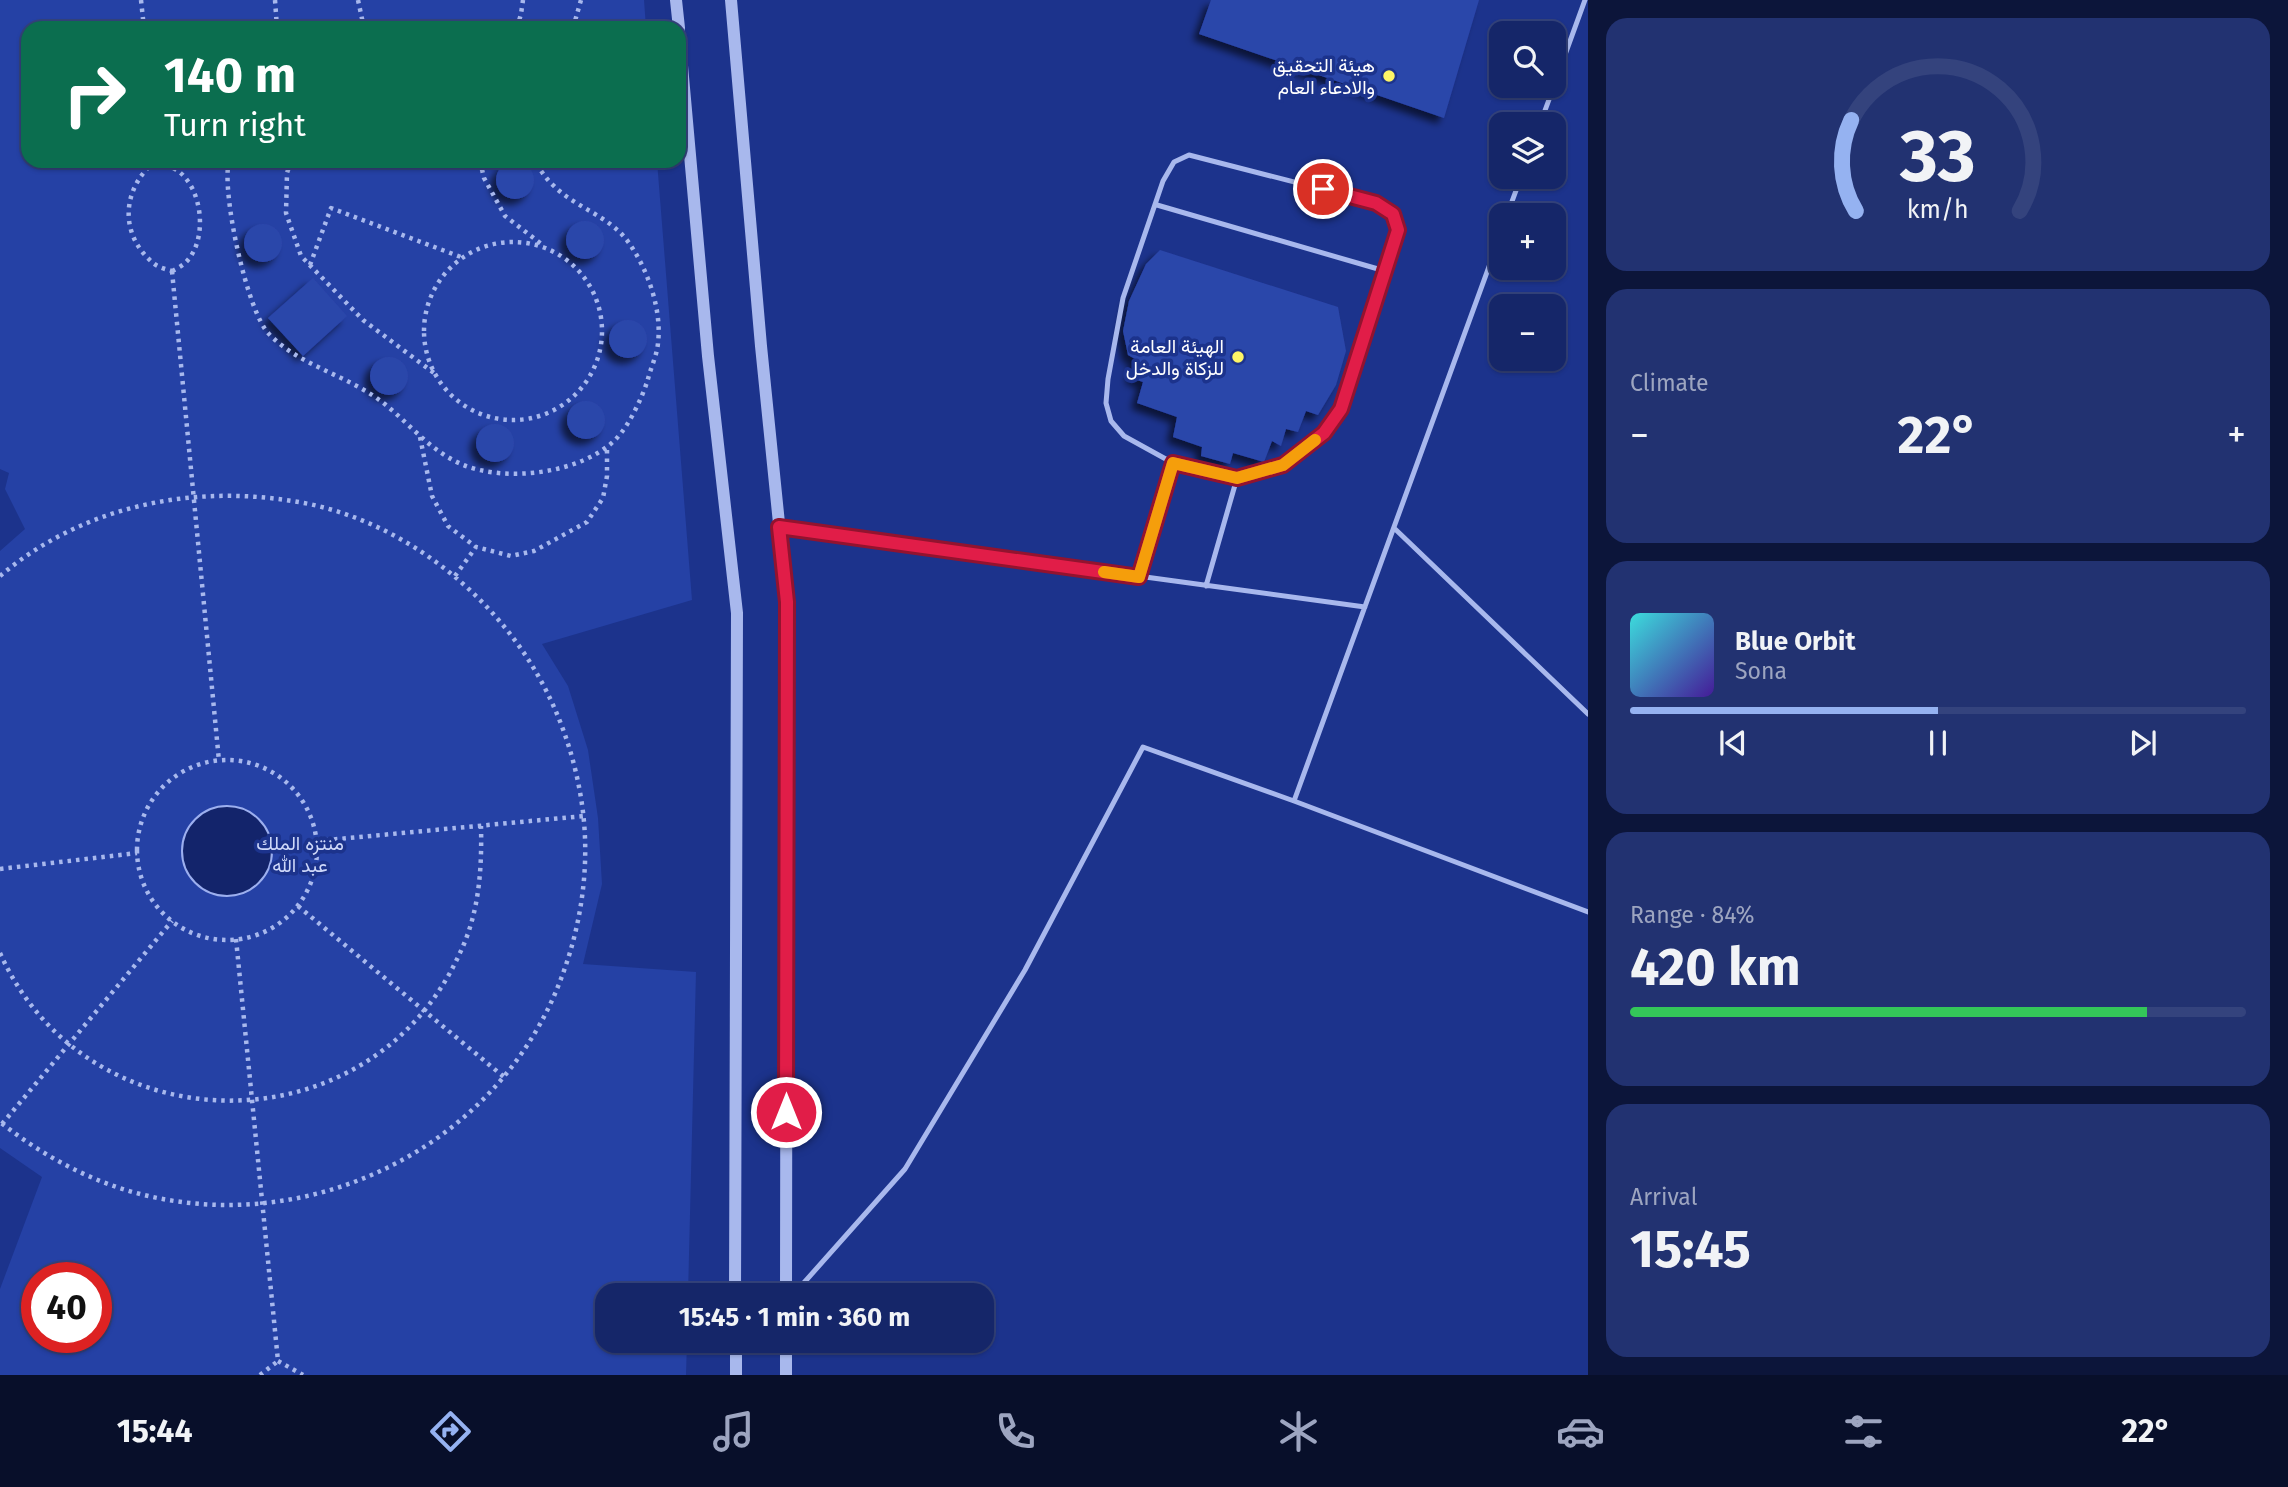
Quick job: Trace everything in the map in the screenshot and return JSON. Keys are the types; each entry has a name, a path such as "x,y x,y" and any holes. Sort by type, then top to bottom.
{"street":[{"path":"676,0 678,21"},
{"path":"731,0 787,602 786,1283"},
{"path":"686,109 708,356 737,612 735,1283"},
{"path":"736,1353 736,1375"},
{"path":"786,1353 786,1375"}],"lane":[{"path":"1566,52 1585,0"},
{"path":"1189,155 1376,203 1393,214 1398,230 1341,409 1324,433 1283,465 1237,478 1173,463 1124,436 1111,421 1106,402 1123,298 1157,205 1163,181 1174,162 1189,155"},
{"path":"1157,205 1385,271"},
{"path":"1294,801 1489,267"},
{"path":"1139,577 1173,463"},
{"path":"1206,586 1237,478"},
{"path":"779,527 1365,607"},
{"path":"1394,528 1588,714"},
{"path":"804,1283 905,1168 1025,970 1143,747 1588,912"}],"path":[{"path":"141,0 143,21"},
{"path":"275,0 276,21"},
{"path":"358,0 362,21"},
{"path":"520,21 523,0"},
{"path":"575,21 581,0"},
{"path":"359,21 360,16"},
{"path":"147,168 131,189 128,210 131,229 139,247 153,264 172,271"},
{"path":"171,168 179,172 192,187 200,227 196,246 186,262 172,271"},
{"path":"229,168 234,235 250,296 267,332 296,356 377,399 432,447 461,464 488,472 524,474 556,469 588,458 615,439 645,387 658,343 656,306 646,274 629,242 605,219 554,187 539,168"},
{"path":"289,168 286,213 301,256 363,320 434,374"},
{"path":"482,168 484,178 505,216 580,271 592,288 603,326 596,365 573,398 538,417 498,419 478,413 461,404 446,390 434,374 426,355 424,315 430,296 439,279 462,257 488,244 528,243 547,248"},
{"path":"310,265 331,208 462,257"},
{"path":"172,271 219,761"},
{"path":"420,437 432,496 448,526 475,547 511,556 534,551 568,535 587,522 603,498 607,476 607,445"},
{"path":"0,576 43,545 78,527 154,502 193,496 233,495 273,497 313,505 351,516 388,532 455,576 484,603 510,633 533,666 552,701 567,738 584,816 582,896 568,961 548,1010 504,1077 477,1106 447,1132 414,1155 341,1188 302,1198 262,1204 183,1202 143,1195 69,1167 34,1147 1,1123 172,920"},
{"path":"455,576 475,547"},
{"path":"219,761 239,761 259,766 292,788 313,822 317,841 314,876 298,906 270,929 254,936 236,939 202,936 172,920 160,910 144,883 138,853 144,815 154,798 182,772 219,761"},
{"path":"317,841 584,816"},
{"path":"0,953 23,995 45,1021 69,1044 116,1075 168,1094 196,1100 252,1101 308,1090 343,1075 383,1050 405,1032 444,984 460,955 479,892 481,826"},
{"path":"0,869 138,853"},
{"path":"298,906 504,1077"},
{"path":"236,939 278,1361"},
{"path":"260,1375 278,1361"},
{"path":"278,1361 303,1375"}],"green space":[{"name":"منتزه الملك عبد الله","path":"0,0 644,0 646,21 21,21 21,168 658,168 692,600 542,644 568,686 588,750 598,818 602,884 583,964 696,972 688,1283 595,1283 595,1353 687,1353 686,1375 0,1375 0,1289 42,1177 0,1148 0,551 25,529 5,489 9,473 0,469"}],"shaded area":[{"path":"227,806 244,809 259,819 269,834 272,851 269,868 259,883 244,893 227,896 210,893 195,883 185,868 182,851 185,834 195,819 210,809"}],"building":[{"name":"هيئة التحقيق والادعاء العام","path":"1211,0 1479,0 1444,118 1199,34"},
{"path":"501,168 529,168 532,173 532,187 522,197 508,197 498,187 496,180"},
{"path":"585,221 598,227 604,240 598,253 585,259 572,253 566,240 572,227"},
{"path":"263,224 276,230 282,243 276,256 263,262 250,256 244,243 250,230"},
{"name":"الهيئة العامة للزكاة والدخل","path":"1160,250 1338,307 1346,351 1336,385 1318,415 1306,411 1298,432 1286,429 1281,446 1272,441 1264,462 1233,453 1230,464 1201,456 1202,447 1173,437 1177,417 1137,403 1143,382 1131,378 1135,359 1128,355 1123,331 1129,301 1146,264"},
{"path":"313,278 347,316 303,356 268,318"},
{"path":"628,320 641,326 647,339 641,352 628,358 615,352 609,339 615,326"},
{"path":"389,357 402,363 408,376 402,389 389,395 376,389 370,376 376,363"},
{"path":"586,401 599,407 605,420 599,433 586,439 573,433 567,420 573,407"},
{"path":"495,424 508,430 514,443 508,456 495,462 482,456 476,443 482,430"}],"slow traffic":[{"path":"1104,572 1139,577 1173,463 1237,478 1283,465 1315,440"}],"place":[{"name":"هيئة التحقيق والادعاء العام","path":"1389,76"},
{"name":"الهيئة العامة للزكاة والدخل","path":"1238,357"}],"route":[{"path":"786,1112 787,602 779,527 1139,577 1173,463 1237,478 1283,465 1324,433 1341,409 1398,230 1393,214 1376,203 1323,189"}]}
